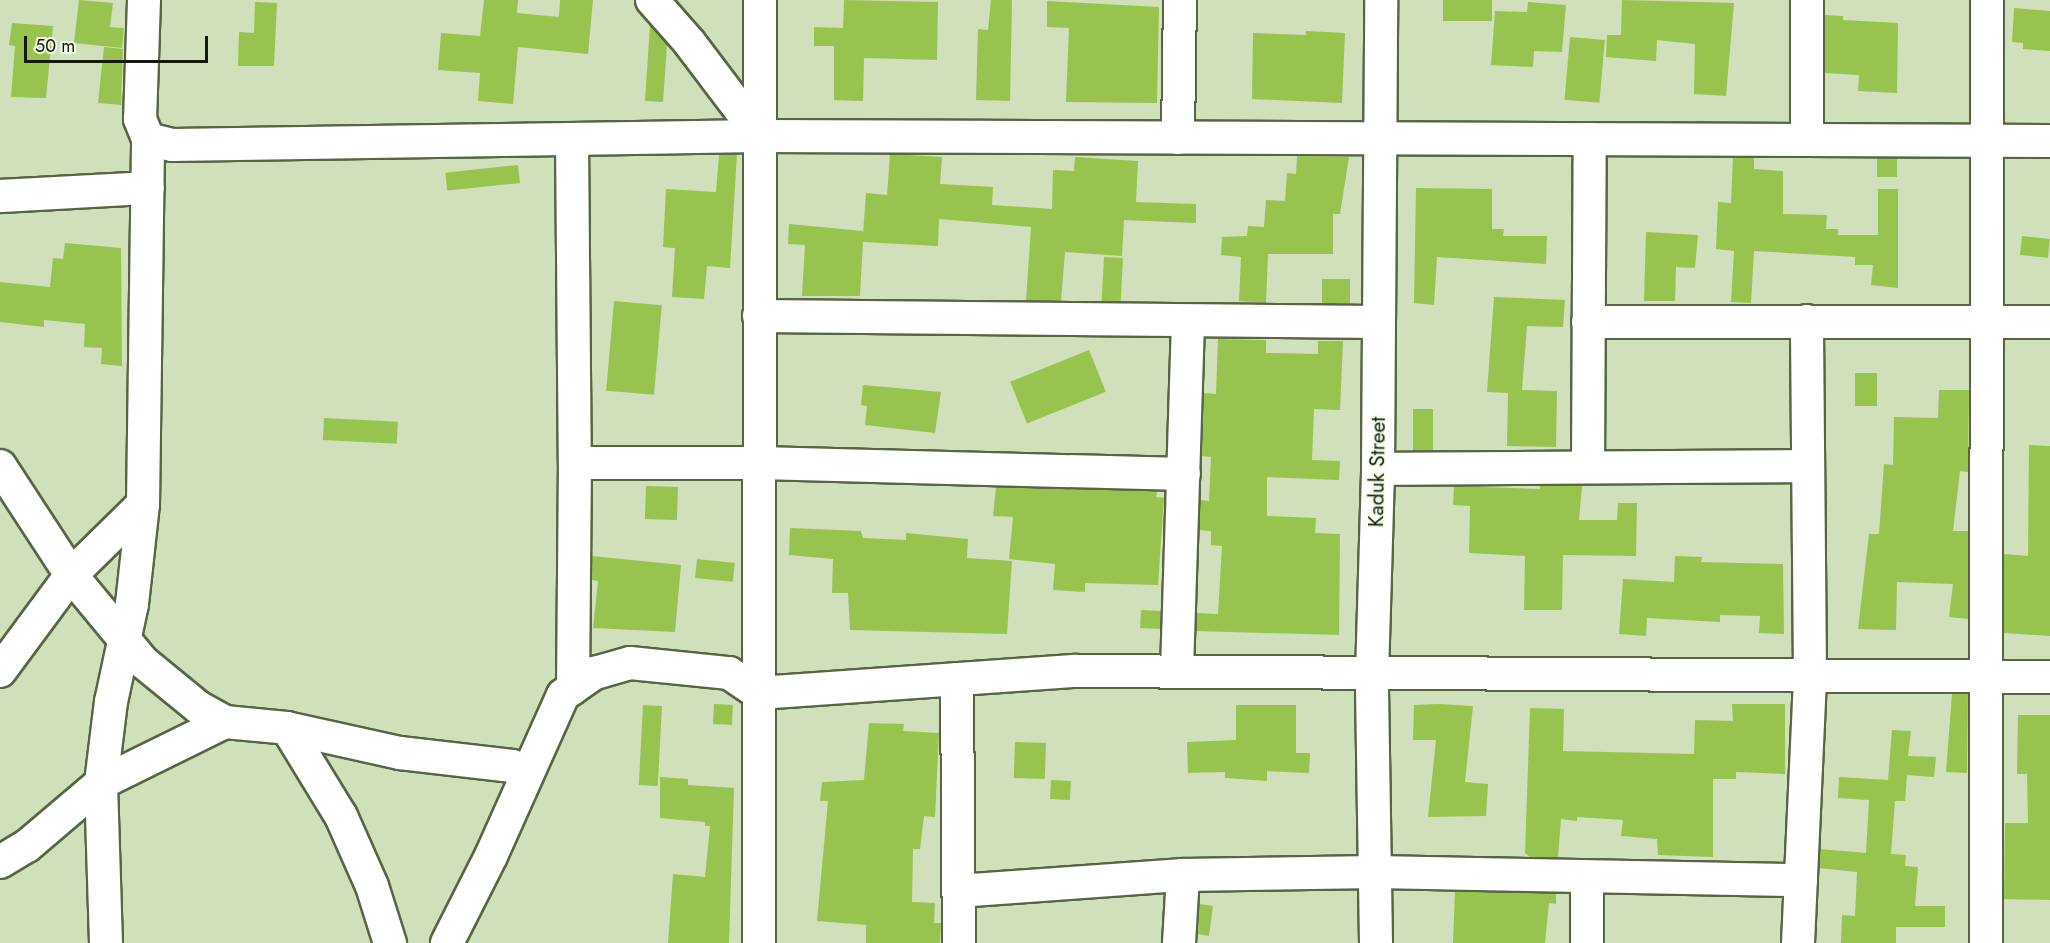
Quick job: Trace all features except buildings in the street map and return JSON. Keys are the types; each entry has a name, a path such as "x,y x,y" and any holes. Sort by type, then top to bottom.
{"street":[{"path":"106,943 101,783 111,702 126,639 143,504 148,188 148,139 140,119 144,0"},
{"path":"652,0 689,42 760,136"},
{"path":"759,943 760,0"},
{"path":"1178,138 1180,0"},
{"name":"Kaduk Street","path":"1376,943 1372,675 1378,469 1381,0"},
{"path":"1807,0 1807,140"},
{"path":"1986,943 1987,0"},
{"path":"148,139 172,145 760,136 2050,141"},
{"path":"1588,467 1590,139"},
{"path":"572,140 575,463 573,688"},
{"path":"0,196 148,188"},
{"path":"759,316 1188,322 1379,322"},
{"path":"1798,943 1810,674 1807,321"},
{"path":"1177,671 1188,322"},
{"path":"1588,322 2050,322"},
{"path":"575,463 760,463 1184,474"},
{"path":"0,466 70,575 143,662 198,707 225,722 287,728 400,753 512,766 526,773"},
{"path":"1378,469 1807,466"},
{"path":"0,671 70,575 143,504"},
{"path":"447,943 491,856 526,773 563,695 596,673 630,663 729,674 759,693 1076,670 1372,675 1810,674 2050,677"},
{"path":"957,679 959,943"},
{"path":"0,862 27,846 101,783 225,722"},
{"path":"287,728 341,816 372,886 390,943"},
{"path":"958,891 1183,874 1376,872 1801,880"},
{"path":"1179,943 1183,874"},
{"path":"1587,877 1587,943"}]}
